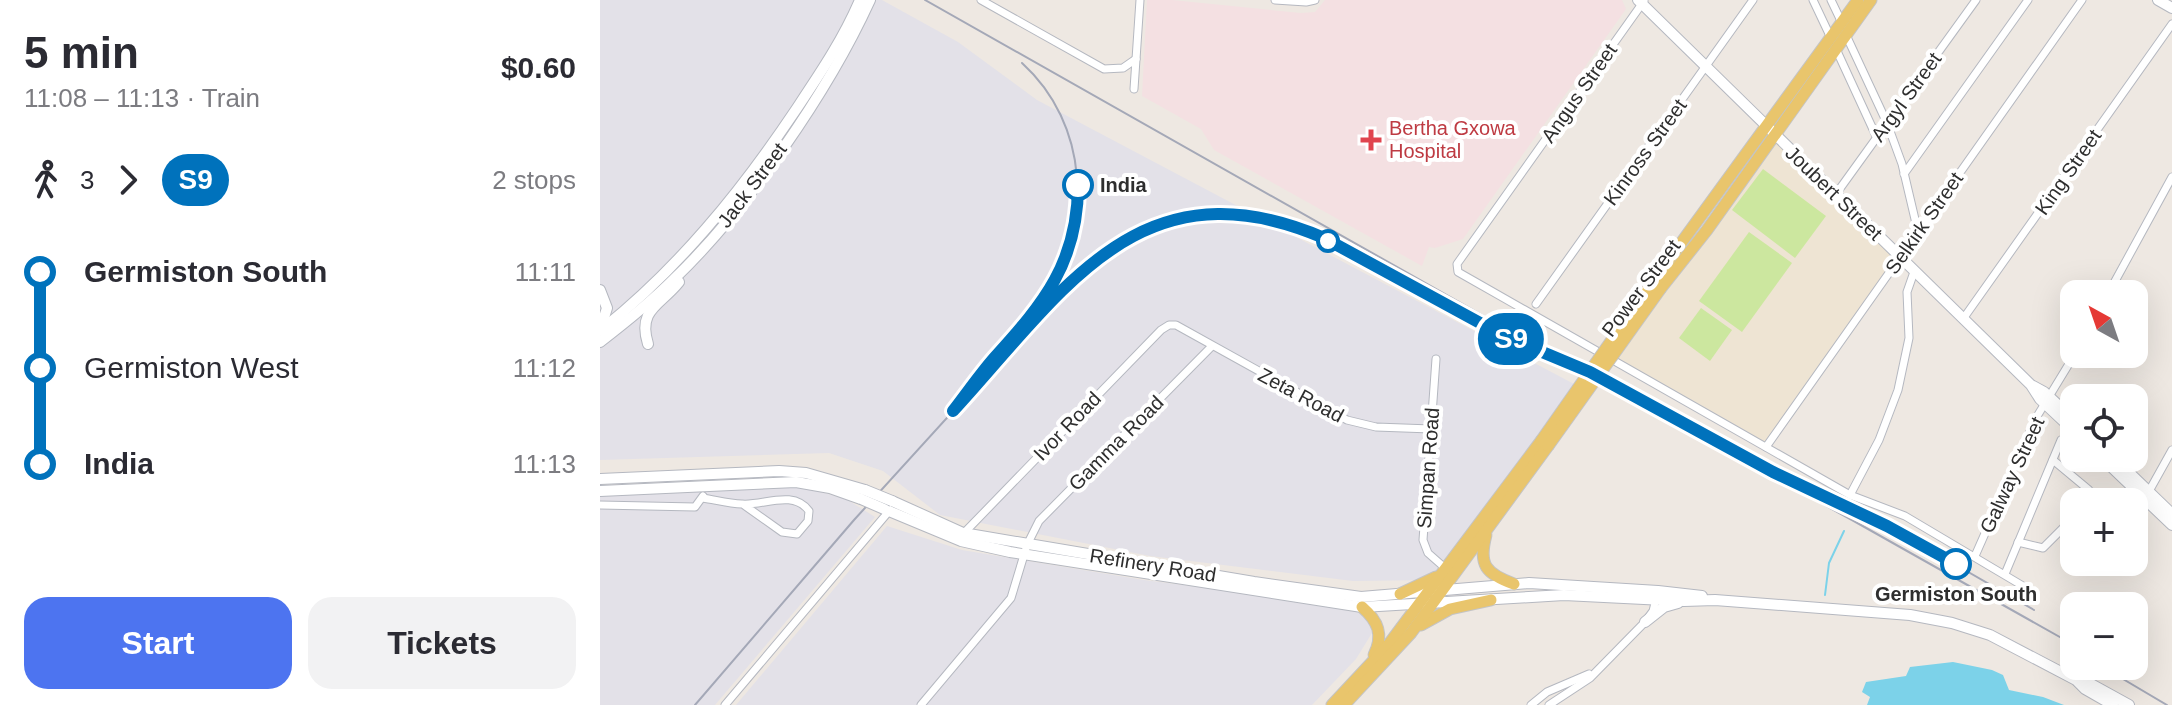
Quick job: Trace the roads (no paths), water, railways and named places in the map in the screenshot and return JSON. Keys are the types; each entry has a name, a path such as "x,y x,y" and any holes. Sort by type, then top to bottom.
{"main road":[{"name":"Jack Street","path":"857,17 860,0"},
{"name":"Jack Street","path":"600,342 676,278 770,165 870,0"},
{"name":"Power Street","path":"1844,29 1858,0"},
{"name":"Power Street","path":"1344,705 1411,633 1447,573 1844,29 1871,0"},
{"path":"2158,0 2172,8"},
{"name":"Joubert Street","path":"1642,1 2060,415"},
{"name":"Jack Street","path":"600,330 669,270 737,192 845,41"},
{"path":"648,344 644,329 647,315 675,287 692,259"},
{"path":"600,290 607,308 600,330"},
{"name":"Joubert Street","path":"2048,401 2060,410"},
{"name":"Power Street","path":"1332,705 1389,644 1421,602 1443,590 1447,573 1487,530 1544,443"},
{"name":"Refinery Road","path":"600,479 779,471 863,494 962,537 1362,607 1421,602"},
{"path":"2119,472 2138,488"},
{"path":"2126,472 2141,488"},
{"name":"Refinery Road","path":"600,491 704,492 806,478"},
{"path":"2148,496 2172,514"},
{"path":"2148,496 2172,525"},
{"path":"1487,530 1483,554 1485,565 1493,575 1514,584"},
{"path":"1400,594 1447,573"},
{"name":"Refinery Road","path":"1208,578 1361,597 1469,594 1514,584 1910,615 1952,623 1990,635 2060,672"},
{"name":"Refinery Road","path":"1443,590 1491,600 1564,595 1657,595 1684,601 1715,600"},
{"path":"1625,597 1643,607 1645,622"},
{"path":"1411,633 1450,609 1491,600"},
{"path":"1645,622 1664,607 1684,601"},
{"path":"1353,685 1376,651 1380,639 1375,621 1362,607"},
{"path":"2076,680 2085,689 2113,705"},
{"path":"2076,680 2089,683 2129,705"}],"street":[{"path":"981,0 1104,69 1123,68 1136,59"},
{"path":"1134,89 1140,0"},
{"path":"1275,0 1315,0"},
{"name":"Kinross Street","path":"1536,304 1753,0"},
{"path":"1813,0 1877,138"},
{"path":"1831,0 1887,123 1904,174 1918,232"},
{"name":"Argyl Street","path":"1836,194 1976,0"},
{"path":"1904,174 2028,0"},
{"name":"Selkirk Street","path":"1766,447 2082,0"},
{"name":"Angus Street","path":"1642,1 1457,264 1458,272 1766,447"},
{"name":"King Street","path":"1963,319 2172,24"},
{"path":"2116,280 2172,177"},
{"path":"1850,495 1879,440 1901,382 1909,338 1906,298 1914,272"},
{"name":"Ivor Road","path":"962,537 1161,330 1173,325 1181,328"},
{"name":"Zeta Road","path":"1181,328 1347,420 1376,427 1431,429"},
{"name":"Gamma Road","path":"921,705 1011,598 1036,526 1212,346"},
{"name":"Simpan Road","path":"1436,359 1423,540 1428,553 1447,573"},
{"name":"Galway Street","path":"1975,556 2036,418 2067,368"},
{"path":"2005,574 2060,442"},
{"path":"1766,447 1850,495 1905,516 2023,586"},
{"path":"2148,493 2172,450"},
{"path":"2053,460 2087,488"},
{"path":"600,505 695,507 704,492 704,473"},
{"path":"704,492 744,505 787,534 797,534 808,521 806,507 795,501 744,505"},
{"path":"725,705 890,506"},
{"path":"2018,542 2043,548 2060,531"},
{"path":"1531,705 1544,703 1597,671 1645,622 1653,611 1657,595"},
{"path":"1544,703 1554,688 1597,671"}],"water":[{"path":"1953,662 1992,670 2003,675 2009,690 2064,705 1867,705 1870,697 1862,692 1866,682 1906,676 1910,667"}],"waterway":[{"path":"1825,595 1829,563 1844,531"}],"railway":[{"path":"925,0 1641,405 2060,637"},
{"path":"1022,63 1044,88 1061,115 1072,145 1077,176 1077,208 1071,239 1060,270 1044,299"},
{"path":"695,705 854,520 1067,286 1096,261 1126,241 1158,226 1190,217 1224,214 1258,217 1293,226 1329,241"},
{"path":"1318,241 1520,348"},
{"path":"1874,520 2034,610"},
{"path":"2125,680 2167,705"}],"train":[{"name":"S9","path":"1078,185 1076,225 1066,260 1056,279 1027,321 953,411 1067,286 1096,258 1118,243 1156,226 1186,218 1232,213 1265,217 1324,238 1504,336 1590,372 1773,472 1887,526 1956,564"}],"place":[{"name":"Bertha Gxowa Hospital","path":"1371,140"},
{"name":"India","path":"1078,185"},
{"name":"Germiston South","path":"1956,564"}]}
